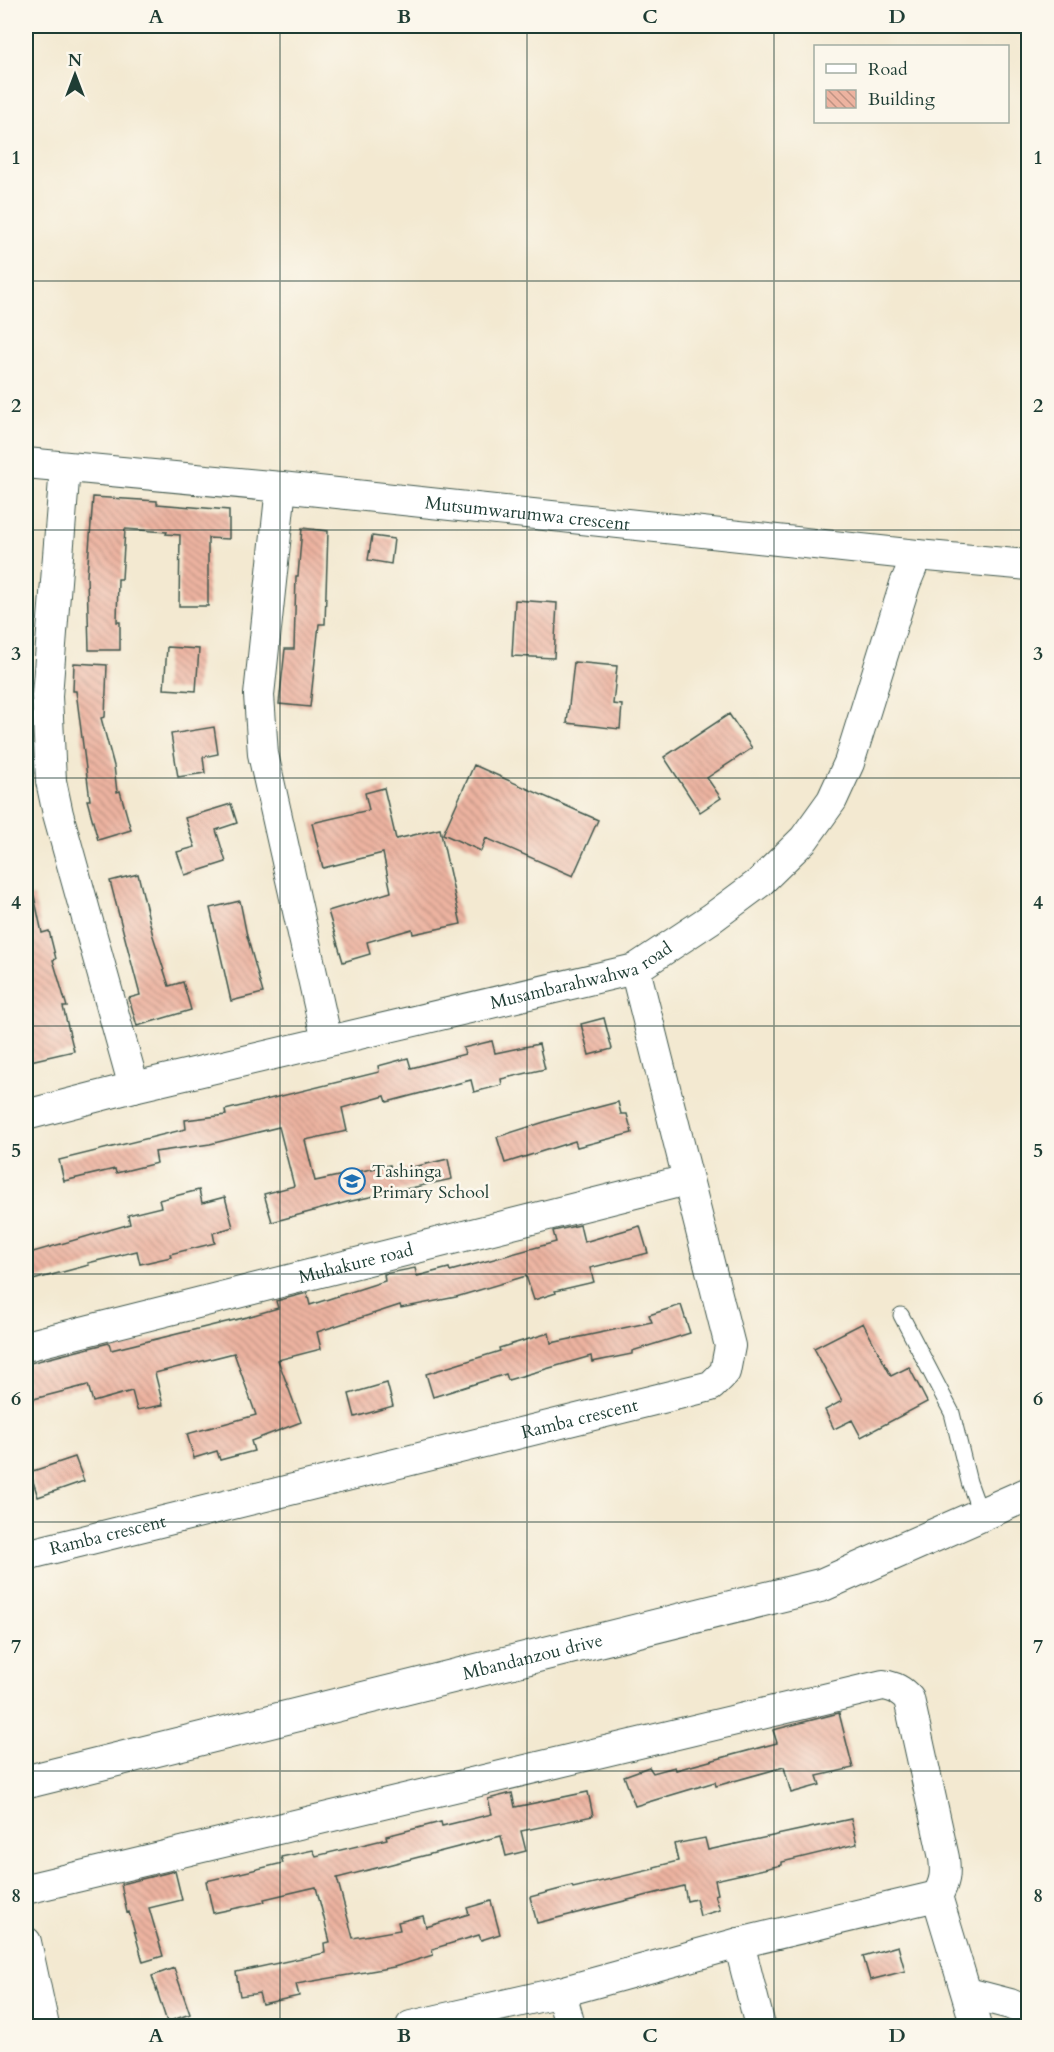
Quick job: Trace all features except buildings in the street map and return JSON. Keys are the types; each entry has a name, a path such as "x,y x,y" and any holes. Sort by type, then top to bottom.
{"street":[{"name":"Mutsumwarumwa crescent","path":"26,463 281,487 1029,565"},
{"path":"65,467 47,696 51,781 58,814 134,1087"},
{"path":"281,487 259,694 263,754 327,1041"},
{"name":"Musambarahwahwa road","path":"26,1115 134,1087 635,969 712,918 759,883 804,839 832,800 849,763 905,584 917,555"},
{"name":"Ramba crescent","path":"26,1555 711,1386 725,1372 730,1346 635,969"},
{"name":"Muhakure road","path":"26,1346 687,1180"},
{"name":"Mbandanzou drive","path":"26,1782 822,1585 1029,1494"},
{"path":"26,1889 883,1685 901,1690 909,1699 944,1858 945,1882 937,1896 739,1943 561,1992 411,2026"},
{"path":"937,1896 968,1993 976,2026"},
{"path":"26,1942 44,2026"},
{"path":"739,1943 760,2026"},
{"path":"561,1992 570,2026"},
{"path":"968,1993 1010,2004 1029,2012"}],"lane":[{"path":"902,1315 952,1413 969,1482 981,1515"}],"place":[{"name":"Tashinga Primary School","path":"352,1181"}]}
